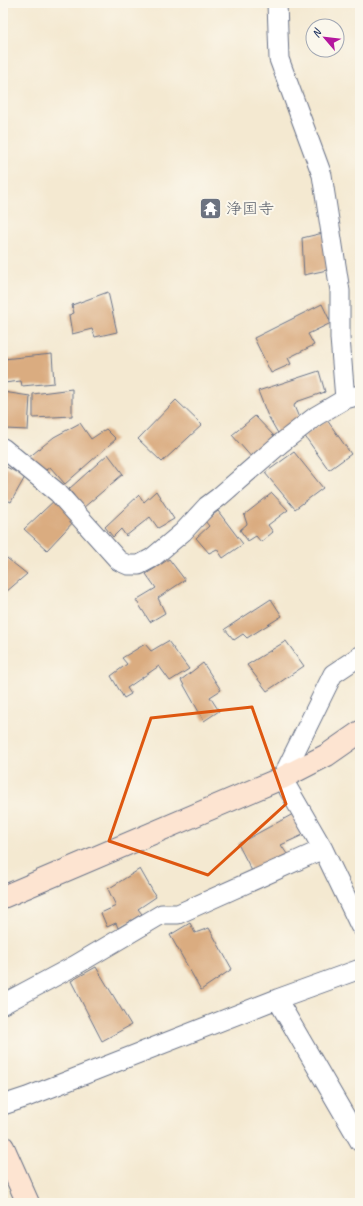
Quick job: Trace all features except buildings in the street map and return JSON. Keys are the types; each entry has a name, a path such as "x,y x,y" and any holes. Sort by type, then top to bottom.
{"street":[{"path":"3,448 58,493 119,561 128,565 138,565 152,558 183,532 207,506 280,444 316,416 352,397 340,338 340,291 322,175 279,59 277,3"},
{"path":"282,778 333,674 360,656"},
{"path":"3,897 282,778 327,755 360,732"},
{"path":"282,778 323,850 360,926"},
{"path":"3,1004 74,966 162,914 178,914 323,850"},
{"path":"3,1105 277,999 360,969"},
{"path":"277,999 360,1142"},
{"path":"3,1146 28,1203"}],"highlighted area":[{"path":"252,707 286,804 208,875 109,841 151,718"}],"place":[{"name":"浄国寺","path":"211,209"}]}
